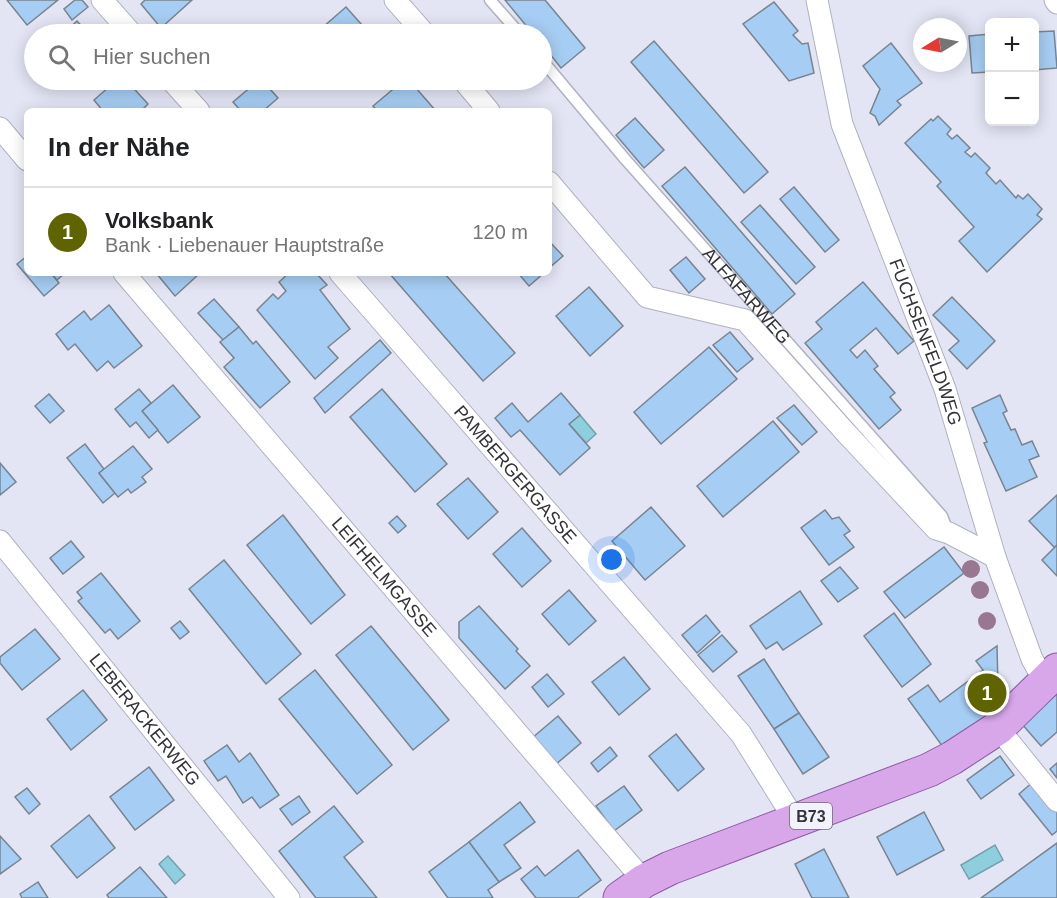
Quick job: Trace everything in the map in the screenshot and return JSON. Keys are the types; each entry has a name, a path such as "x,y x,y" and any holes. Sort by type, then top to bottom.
{"main road":[{"name":"B73","path":"632,890 670,868 929,770 998,728 1051,676"}],"street":[{"path":"102,0 123,24"},
{"path":"395,0 415,24"},
{"path":"805,0 819,9"},
{"name":"FUCHSENFELDWEG","path":"819,9 842,124 945,389 995,557 1032,659 1051,676"},
{"path":"180,90 196,108"},
{"path":"471,90 486,108"},
{"path":"0,128 24,156"},
{"name":"ALFAFARWEG","path":"552,186 647,297 745,320 936,529 949,533 995,557"},
{"name":"LEIFHELMGASSE","path":"126,276 632,890"},
{"name":"PAMBERGERGASSE","path":"343,276 741,734 796,822"},
{"name":"LEBERACKERWEG","path":"0,541 289,898"},
{"path":"998,728 1057,801"}],"lane":[{"path":"490,0 510,24"},
{"name":"ALFAFARWEG","path":"552,72 625,159 942,516 949,533"}],"water":[{"path":"580,415 596,434 586,443 569,424"},
{"path":"995,845 1003,860 969,879 961,865"},
{"path":"168,856 185,875 175,884 159,864"}],"building":[{"path":"7,0 58,0 28,24"},
{"path":"75,0 82,0 88,7 72,20 64,9"},
{"path":"145,0 192,0 165,24 158,24 141,4"},
{"path":"505,0 545,0 585,48 561,68 552,57 552,24 525,24"},
{"path":"774,2 798,31 793,35 802,44 808,43 814,73 789,81 743,24"},
{"path":"346,7 361,24 326,24"},
{"path":"1054,31 1057,68 1039,70 1039,32"},
{"path":"985,34 985,72 972,73 969,36"},
{"path":"654,41 768,172 744,193 631,62"},
{"path":"891,43 922,83 897,101 901,105 879,125 875,116 870,113 880,89 863,66"},
{"path":"106,90 135,90 148,104 144,108 101,108 94,100"},
{"path":"247,90 271,90 278,98 266,108 238,108 233,102"},
{"path":"392,90 418,90 433,108 375,108 373,106"},
{"path":"938,116 951,129 947,134 952,139 957,135 970,148 965,152 971,157 975,153 990,168 986,173 996,184 1000,180 1016,198 1018,195 1023,199 1028,194 1042,209 1037,215 1042,219 987,272 959,241 974,227 937,186 941,182 905,143 931,119 933,121"},
{"path":"635,118 664,150 644,168 616,135"},
{"path":"685,167 795,294 772,314 662,186"},
{"path":"794,187 839,240 825,252 780,199"},
{"path":"760,205 815,267 796,284 741,222"},
{"path":"552,244 563,256 552,265"},
{"path":"686,257 705,279 689,293 670,270"},
{"path":"24,258 24,272 17,264"},
{"path":"27,276 53,276 59,283 44,296"},
{"path":"158,276 197,276 175,296"},
{"path":"286,276 319,276 327,285 320,290 350,329 328,347 338,358 315,379 257,310 273,294 278,299 286,291 279,282"},
{"path":"392,276 447,276 515,353 483,381"},
{"path":"521,276 541,276 529,286"},
{"path":"863,282 914,341 898,354 876,328 850,350 857,358 865,350 878,366 874,369 895,393 890,397 901,410 879,429 805,343 822,329 816,322"},
{"path":"589,287 623,326 590,356 556,316"},
{"path":"952,297 995,341 967,369 949,350 959,341 933,315"},
{"path":"214,299 239,327 223,340 198,313"},
{"path":"109,305 142,346 114,368 108,361 97,371 75,344 68,350 56,334 84,311 91,320"},
{"path":"239,327 253,344 256,341 290,382 260,408 224,367 234,358 220,342"},
{"path":"730,332 753,359 737,372 713,345"},
{"path":"380,340 391,353 325,413 314,398"},
{"path":"709,347 737,379 661,444 634,412"},
{"path":"173,385 200,417 168,443 142,411"},
{"path":"139,389 151,403 142,411 158,430 149,438 136,422 130,427 115,409"},
{"path":"382,389 447,464 415,492 350,417"},
{"path":"561,393 580,415 569,424 590,448 560,475 520,430 511,437 495,418 512,403 528,422"},
{"path":"49,394 64,411 50,423 35,406"},
{"path":"1000,395 1007,411 1003,413 1011,430 1015,429 1022,445 1032,441 1039,456 1029,460 1037,477 1006,491 984,443 987,442 972,408"},
{"path":"794,405 817,432 802,445 777,418"},
{"path":"773,421 799,452 723,517 697,486"},
{"path":"85,444 104,469 99,473 115,493 103,503 67,458"},
{"path":"133,446 152,469 142,477 146,482 131,493 128,489 118,497 99,473"},
{"path":"0,463 16,482 0,495"},
{"path":"468,478 498,512 468,539 437,504"},
{"path":"1057,495 1057,545 1055,548 1029,521"},
{"path":"651,507 685,546 645,580 612,541"},
{"path":"825,510 832,519 839,517 850,531 844,535 854,547 829,565 801,528"},
{"path":"283,515 345,595 311,624 247,545"},
{"path":"397,516 406,526 398,533 389,523"},
{"path":"522,528 551,561 522,587 493,554"},
{"path":"71,541 84,557 63,574 50,558"},
{"path":"1057,545 1057,576 1042,560"},
{"path":"944,547 964,573 905,618 884,592"},
{"path":"224,560 301,654 266,684 189,589"},
{"path":"840,567 858,588 838,602 821,581"},
{"path":"101,573 140,621 118,639 110,629 105,633 78,601 82,598 77,592"},
{"path":"569,590 596,621 569,645 542,614"},
{"path":"800,591 822,624 783,650 777,642 766,649 750,626"},
{"path":"479,606 518,649 516,651 530,666 505,689 459,638 459,622"},
{"path":"894,613 931,664 902,687 864,636"},
{"path":"706,615 720,632 697,653 682,635"},
{"path":"180,621 189,632 180,639 171,628"},
{"path":"371,626 449,720 413,750 336,655"},
{"path":"35,629 60,659 22,690 0,663 0,657"},
{"path":"722,635 737,652 713,672 698,655"},
{"path":"997,646 998,687 1007,701 943,747 908,699 928,685 940,702 983,670 976,661"},
{"path":"624,657 650,689 619,715 592,682"},
{"path":"764,659 799,713 774,729 738,676"},
{"path":"315,670 392,765 357,794 279,699"},
{"path":"547,674 564,694 548,707 532,687"},
{"path":"83,690 107,720 71,750 47,719"},
{"path":"1057,694 1057,732 1041,746 1022,724"},
{"path":"799,713 829,757 803,774 774,729"},
{"path":"558,716 581,743 555,765 532,738"},
{"path":"676,734 704,769 678,791 649,756"},
{"path":"227,745 239,762 250,753 279,795 260,808 252,797 243,803 226,776 218,781 204,761"},
{"path":"610,747 617,756 598,772 591,763"},
{"path":"1000,756 1014,775 981,799 967,780"},
{"path":"1057,763 1057,778 1050,769"},
{"path":"149,767 174,800 135,830 110,797"},
{"path":"1034,781 1057,811 1057,831 1052,835 1019,794"},
{"path":"624,786 642,810 614,831 596,806"},
{"path":"27,788 40,804 29,814 15,797"},
{"path":"299,796 310,812 292,825 280,809"},
{"path":"520,802 535,822 504,845 521,868 499,882 469,842"},
{"path":"334,806 363,842 344,857 377,898 316,898 279,851"},
{"path":"924,812 944,850 897,875 877,837"},
{"path":"89,815 115,848 77,878 51,846"},
{"path":"0,836 21,859 0,874"},
{"path":"469,842 499,882 488,890 493,898 448,898 429,872"},
{"path":"1057,843 1057,898 981,898"},
{"path":"824,849 849,898 812,898 795,864"},
{"path":"578,850 601,880 577,898 536,898 521,879 537,866 545,876"},
{"path":"140,867 167,898 109,898 107,895"},
{"path":"38,882 48,898 22,898 20,894"}],"place":[{"name":"Volksbank","path":"987,693"}]}
